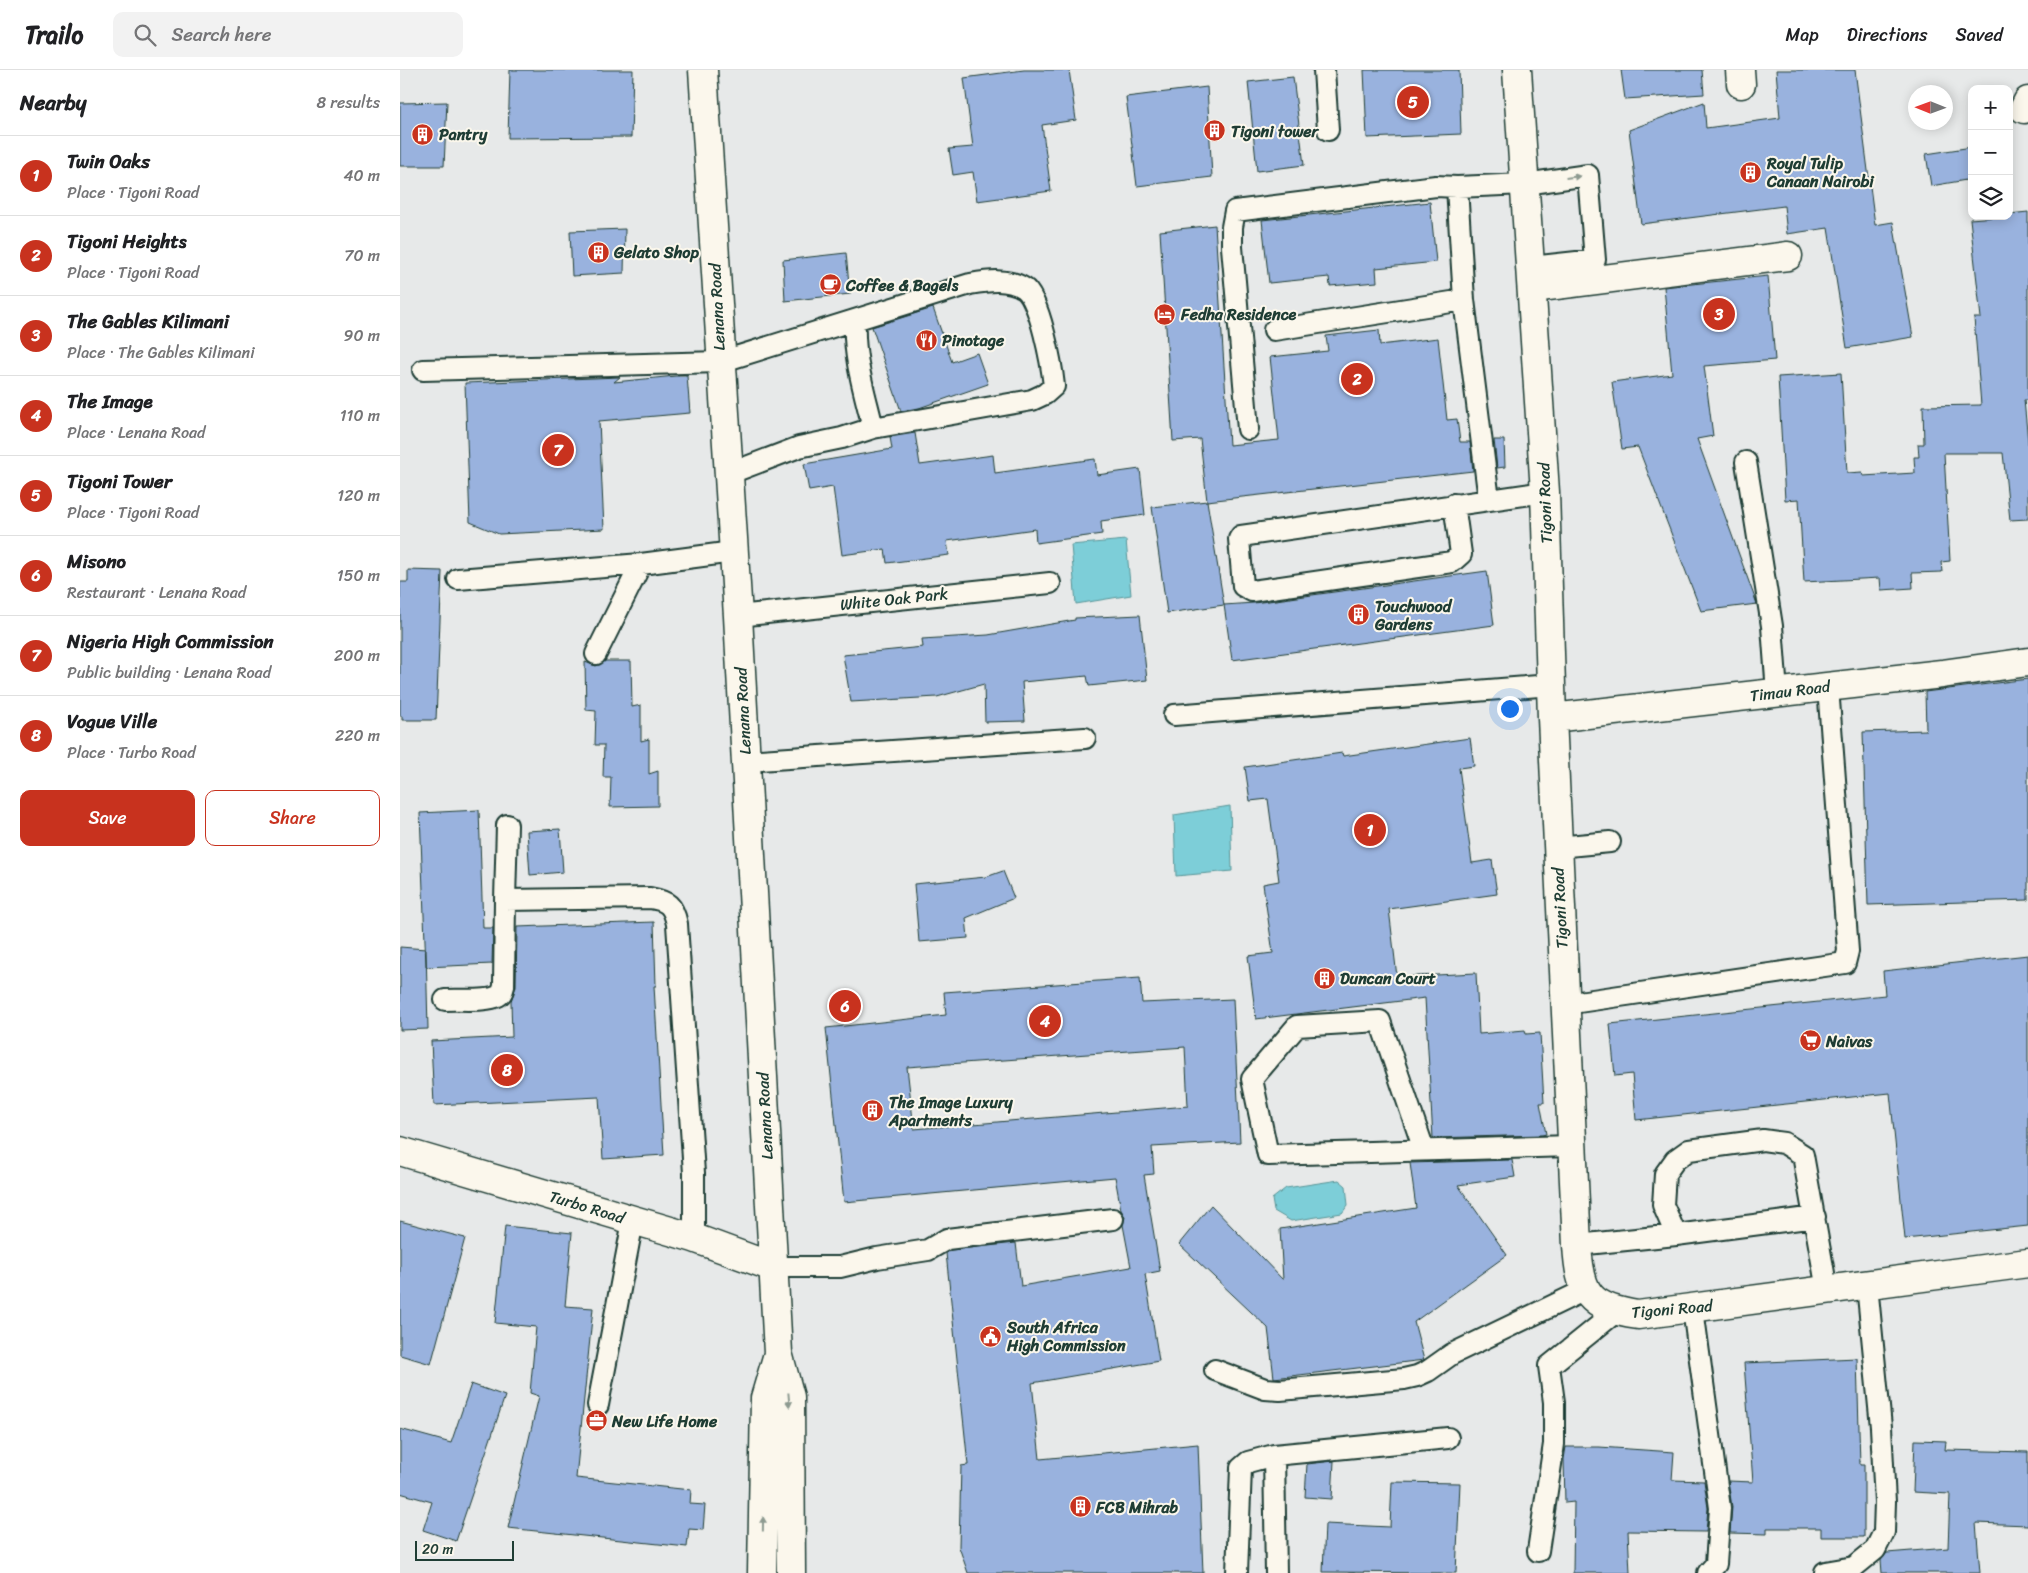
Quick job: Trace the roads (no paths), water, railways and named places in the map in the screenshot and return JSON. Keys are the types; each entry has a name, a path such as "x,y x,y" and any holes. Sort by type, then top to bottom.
{"street":[{"name":"Lenana Road","path":"703,70 720,362 738,616 778,1353 790,1397 791,1573"},
{"name":"Tigoni Road","path":"1517,70 1545,492 1552,718 1578,1272 1585,1290 1592,1299 1616,1312 1638,1315 2028,1263"},
{"path":"1532,278 1788,256"},
{"name":"Timau Road","path":"1552,718 1942,674 2028,662"},
{"name":"Turbo Road","path":"400,1151 694,1238 773,1267"},
{"name":"Lenana Road","path":"762,1573 765,1398 778,1353"}],"lane":[{"path":"1324,70 1328,130"},
{"path":"1248,429 1232,247 1232,227 1235,211 1436,186 1525,184 1588,175 1596,260 1532,278"},
{"path":"1457,187 1464,300 1489,500"},
{"path":"423,370 720,362 970,284 993,280 1008,282 1023,288 1032,295 1049,354 1054,386 1045,394 1032,400 873,428 842,438 799,447 728,474"},
{"path":"1274,330 1464,300"},
{"path":"855,321 854,340 873,428"},
{"path":"1746,462 1772,626 1777,693"},
{"path":"1454,504 1461,554 1452,562 1252,591 1243,586 1241,536 1454,504 1545,492"},
{"path":"458,579 641,564 733,552"},
{"path":"596,654 641,564"},
{"name":"White Oak Park","path":"738,616 1050,583"},
{"path":"1174,715 1551,685"},
{"path":"1565,1004 1845,963 1848,951 1828,687"},
{"path":"746,761 1085,738"},
{"path":"445,1000 497,997 502,993 504,986 507,825"},
{"path":"1558,847 1610,842"},
{"path":"505,900 650,898 669,904 674,912 677,924 694,1174 694,1238"},
{"path":"1424,1150 1380,1021 1297,1026 1252,1079 1268,1155 1572,1146"},
{"path":"1676,1236 1663,1205 1665,1174 1675,1160 1689,1150 1763,1140 1784,1143 1803,1154 1828,1290"},
{"path":"1577,1245 1676,1236 1815,1217"},
{"path":"773,1267 840,1267 877,1258 928,1250 947,1239 1113,1219"},
{"path":"598,1405 634,1220"},
{"path":"1825,1572 1854,1567 1875,1550 1884,1532 1885,1502 1881,1427 1867,1285"},
{"path":"1215,1370 1265,1389 1280,1390 1404,1379 1428,1371 1452,1354 1585,1290"},
{"path":"1693,1309 1720,1508 1716,1564 1708,1573"},
{"path":"1538,1551 1554,1444 1554,1402 1549,1366 1616,1312"},
{"path":"1237,1573 1241,1468 1248,1462 1274,1456 1448,1438"},
{"path":"1274,1456 1276,1573"}],"water":[{"path":"1126,540 1131,595 1076,604 1071,545"},
{"path":"1230,806 1232,871 1176,876 1174,815"},
{"path":"1339,1180 1346,1186 1348,1205 1342,1213 1291,1221 1274,1211 1272,1199 1286,1188"}],"place":[{"name":"Tigoni Tower","path":"1413,102"},
{"name":"Tigoni tower","path":"1215,131"},
{"name":"Pantry","path":"423,134"},
{"name":"Royal Tulip Canaan Nairobi","path":"1751,172"},
{"name":"Gelato Shop","path":"598,252"},
{"name":"Coffee & Bagels","path":"830,285"},
{"name":"Fedha Residence","path":"1165,314"},
{"name":"The Gables Kilimani","path":"1719,314"},
{"name":"Pinotage","path":"926,340"},
{"name":"Tigoni Heights","path":"1357,379"},
{"name":"Nigeria High Commission","path":"558,450"},
{"name":"Touchwood Gardens","path":"1359,615"},
{"name":"Twin Oaks","path":"1370,830"},
{"name":"Duncan Court","path":"1324,978"},
{"name":"Misono","path":"845,1006"},
{"name":"The Image","path":"1045,1021"},
{"name":"Naivas","path":"1810,1041"},
{"name":"Vogue Ville","path":"507,1070"},
{"name":"The Image Luxury Apartments","path":"873,1111"},
{"name":"South Africa High Commission","path":"991,1336"},
{"name":"New Life Home","path":"596,1421"},
{"name":"FCB Mihrab","path":"1080,1507"}]}
